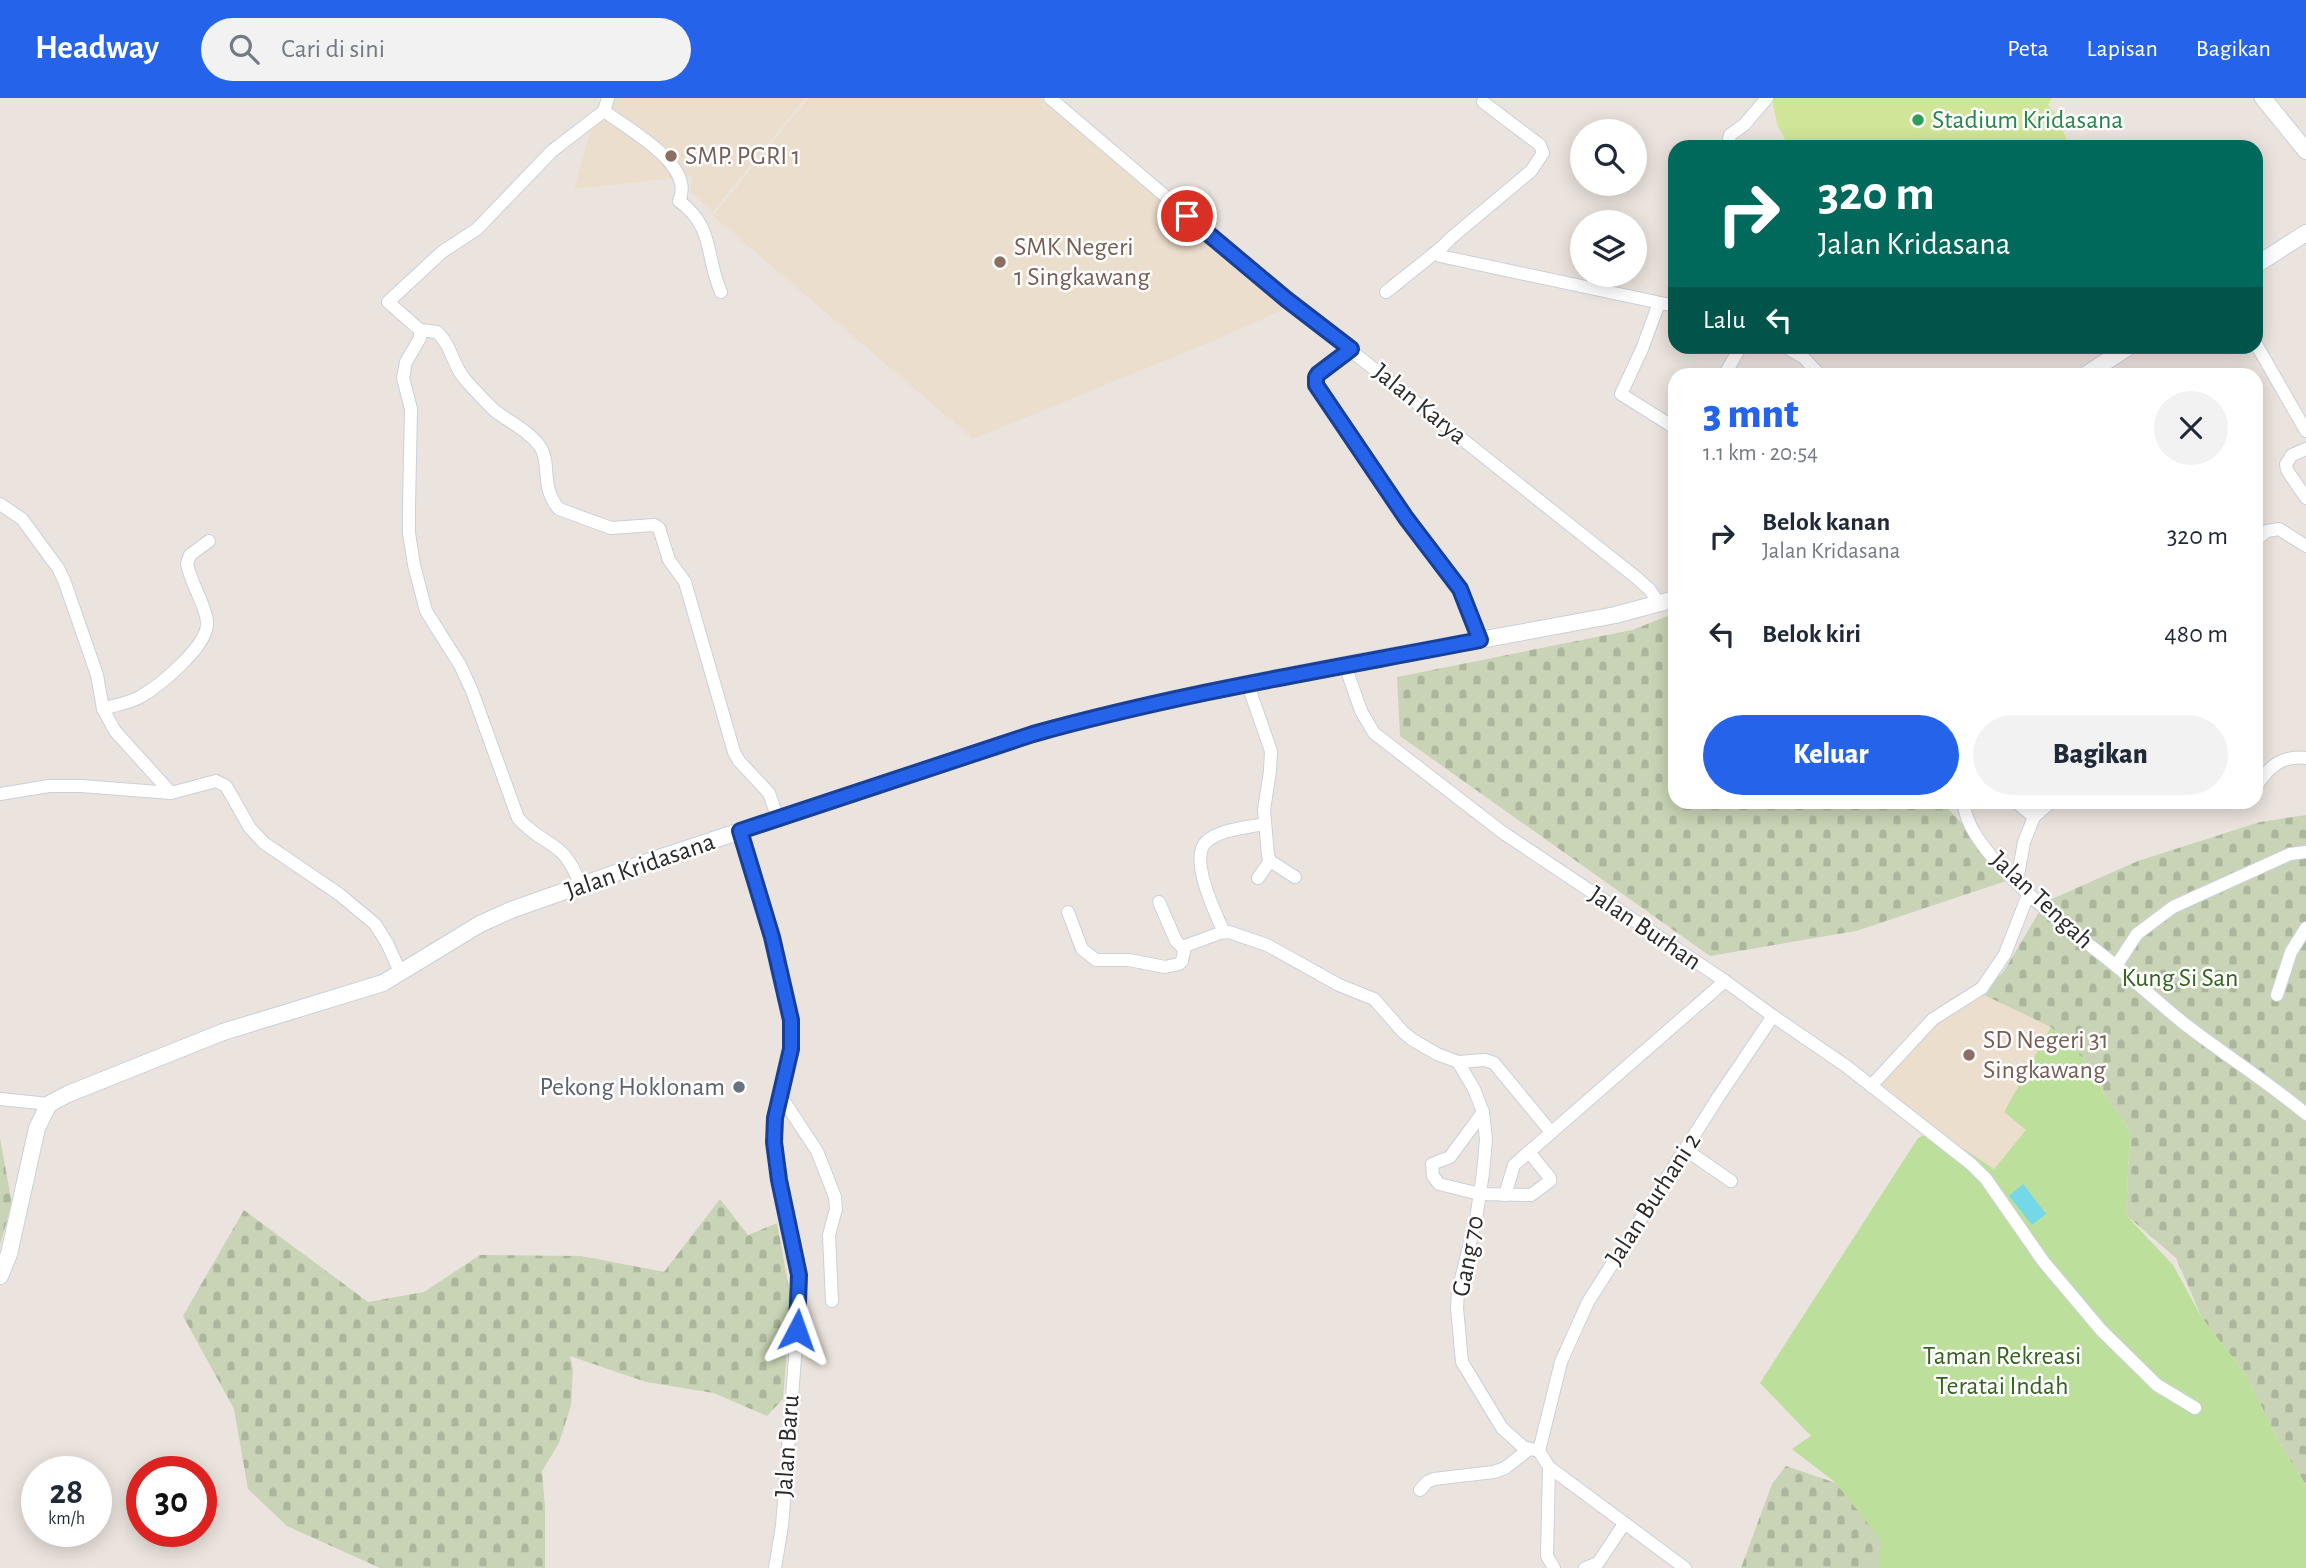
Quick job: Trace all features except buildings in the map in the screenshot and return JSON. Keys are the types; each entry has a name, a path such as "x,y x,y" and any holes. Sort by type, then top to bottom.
{"street":[{"path":"608,98 604,111 552,152 477,229 442,252 388,302 420,330 437,332 447,344 463,378 493,409 524,430 540,447 548,488 559,509 611,528 657,526 663,534 676,570 685,582 734,752 769,793 778,819"},
{"name":"Jalan Karya","path":"1050,98 1286,299 1667,602"},
{"path":"1729,140 1730,135 1744,125 1767,98"},
{"path":"2263,98 2306,151"},
{"path":"1386,292 1531,171 1543,153 1540,145 1483,102"},
{"path":"604,111 676,166 682,181 679,201 693,211 708,237 713,275 721,292"},
{"path":"2263,261 2306,233"},
{"path":"1441,248 1439,253 1443,257 1668,305"},
{"path":"1659,303 1642,349 1620,394 1668,424"},
{"path":"420,330 419,338 406,362 403,378 411,410 409,533 419,589 426,611 460,665 472,691 514,811 524,825 563,852 571,862 580,886"},
{"path":"1351,349 1318,374 1316,385 1406,518 1460,589 1480,640"},
{"path":"1797,354 1813,368"},
{"path":"2096,368 2118,354"},
{"path":"2263,354 2300,409 2306,430"},
{"path":"2306,449 2292,455 2286,464 2287,470 2306,498"},
{"path":"0,504 22,519 64,580 97,675 103,709 116,731 171,793"},
{"path":"2263,534 2279,529 2306,546"},
{"path":"103,709 144,695 173,672 203,638 206,618 187,564 190,555 209,541"},
{"name":"Jalan Kridasana","path":"50,1104 186,1045 263,1018 364,990 401,974 497,916 740,831 1033,734 1092,718 1248,685 1615,615 1667,602"},
{"name":"Jalan Burhan","path":"1345,665 1361,711 1374,733 1502,832 1725,981 1514,1165 1505,1195"},
{"path":"1248,685 1271,751 1264,824 1270,861 1258,878"},
{"path":"2263,779 2280,760 2287,757 2306,758"},
{"path":"0,794 49,786 171,793 216,781 226,786 250,828 264,843 339,894 375,925 387,943 401,974"},
{"name":"Jalan Tengah","path":"1964,809 1968,822 1982,845 2028,895 2186,1025 2283,1094 2306,1114"},
{"path":"2024,809 2034,817"},
{"path":"2017,881 2022,850 2034,817 2043,809"},
{"path":"1224,932 1208,898 1202,876 1202,848 1216,836 1264,824"},
{"name":"Jalan Baru","path":"740,831 775,947 790,1014 791,1049 774,1126 774,1149 797,1262 799,1295 782,1526 775,1568"},
{"path":"2116,966 2137,934 2173,907 2290,854 2306,852"},
{"path":"1270,861 1294,877"},
{"path":"1871,1086 1933,1019 1982,988 2005,954 2028,895"},
{"path":"1069,912 1082,949 1096,960 1129,960 1173,966 1182,961 1183,948 1176,941 1159,902"},
{"path":"2277,995 2291,952 2306,928"},
{"path":"1183,948 1224,932 1242,935 1267,945 1339,985 1367,996 1380,1005 1393,1022 1413,1040 1437,1054 1458,1062 1485,1060 1494,1063 1550,1132"},
{"path":"1725,981 1846,1066 1971,1164 1986,1179 2043,1261 2101,1330 2157,1385 2195,1408"},
{"name":"Jalan Burhani 2","path":"1534,1450 1561,1362 1588,1302 1773,1016"},
{"path":"1458,1062 1474,1089 1483,1112 1450,1157 1435,1162 1430,1167 1439,1184 1480,1194 1531,1195 1550,1181 1549,1175 1529,1152"},
{"path":"780,1095 817,1152 835,1197 836,1209 830,1235 832,1301"},
{"path":"0,1099 50,1104 37,1128 9,1254 0,1276"},
{"name":"Gang 70","path":"1483,1112 1486,1139 1480,1194 1458,1291 1462,1362 1494,1416 1518,1443 1534,1450 1549,1466 1685,1568"},
{"path":"1686,1150 1731,1181"},
{"path":"1420,1490 1434,1479 1487,1474 1506,1468 1534,1450"},
{"path":"1549,1466 1546,1556 1554,1568"},
{"path":"1585,1568 1598,1563 1624,1524"}],"shaded area":[{"name":"SMP. PGRI 1","path":"610,98 805,98 712,213 690,191 692,176 574,189 589,136"},
{"name":"SMK Negeri 1 Singkawang","path":"808,98 1040,98 1287,308 973,439 713,216"},
{"name":"SD Negeri 31 Singkawang","path":"1982,994 2051,1027 2004,1112 2026,1130 1994,1169 1935,1130 1879,1083 1935,1018"}],"green space":[{"name":"Stadium Kridasana","path":"1772,98 2052,98 2048,105 2058,116 2067,140 1785,140 1777,124"},
{"path":"1668,616 1668,809 1948,809 2012,879 1856,931 1710,956 1400,736 1397,677 1632,630"},
{"name":"Kung Si San","path":"2306,815 2306,1485 2281,1446 2246,1375 2202,1318 2176,1258 2126,1215 2130,1131 2102,1091 2095,1070 2051,1027 1982,994 2004,971 2045,902 2138,861 2260,822"},
{"name":"Taman Rekreasi Teratai Indah","path":"2051,1027 2095,1070 2102,1091 2130,1131 2126,1215 2173,1265 2202,1318 2246,1375 2281,1446 2306,1485 2306,1568 1879,1568 1881,1540 1836,1483 1792,1449 1811,1436 1760,1383 1918,1138 1935,1130 1994,1169 2026,1130 2004,1112"},
{"path":"0,1138 12,1204 0,1244"},
{"path":"720,1199 748,1235 777,1223 791,1299 783,1399 767,1416 714,1393 646,1382 570,1356 573,1369 571,1405 559,1443 542,1471 545,1568 380,1568 287,1526 248,1489 234,1409 183,1316 244,1210 368,1302 424,1292 480,1255 581,1256 664,1272"},
{"path":"1786,1466 1836,1483 1882,1540 1879,1568 1741,1568 1772,1484"}],"water":[{"path":"2023,1184 2046,1214 2032,1225 2009,1196"}],"place":[{"name":"Stadium Kridasana","path":"1918,120"},
{"name":"SMP. PGRI 1","path":"671,156"},
{"name":"SMK Negeri 1 Singkawang","path":"1000,262"},
{"name":"SD Negeri 31 Singkawang","path":"1969,1055"},
{"name":"Pekong Hoklonam","path":"739,1087"}],"route":[{"path":"797,1330 799,1275 779,1180 774,1142 775,1118 792,1042 791,1020 783,977 740,831 1033,734 1082,721 1219,690 1480,640 1460,589 1406,518 1316,385 1318,374 1351,349 1286,299 1187,216"}]}
